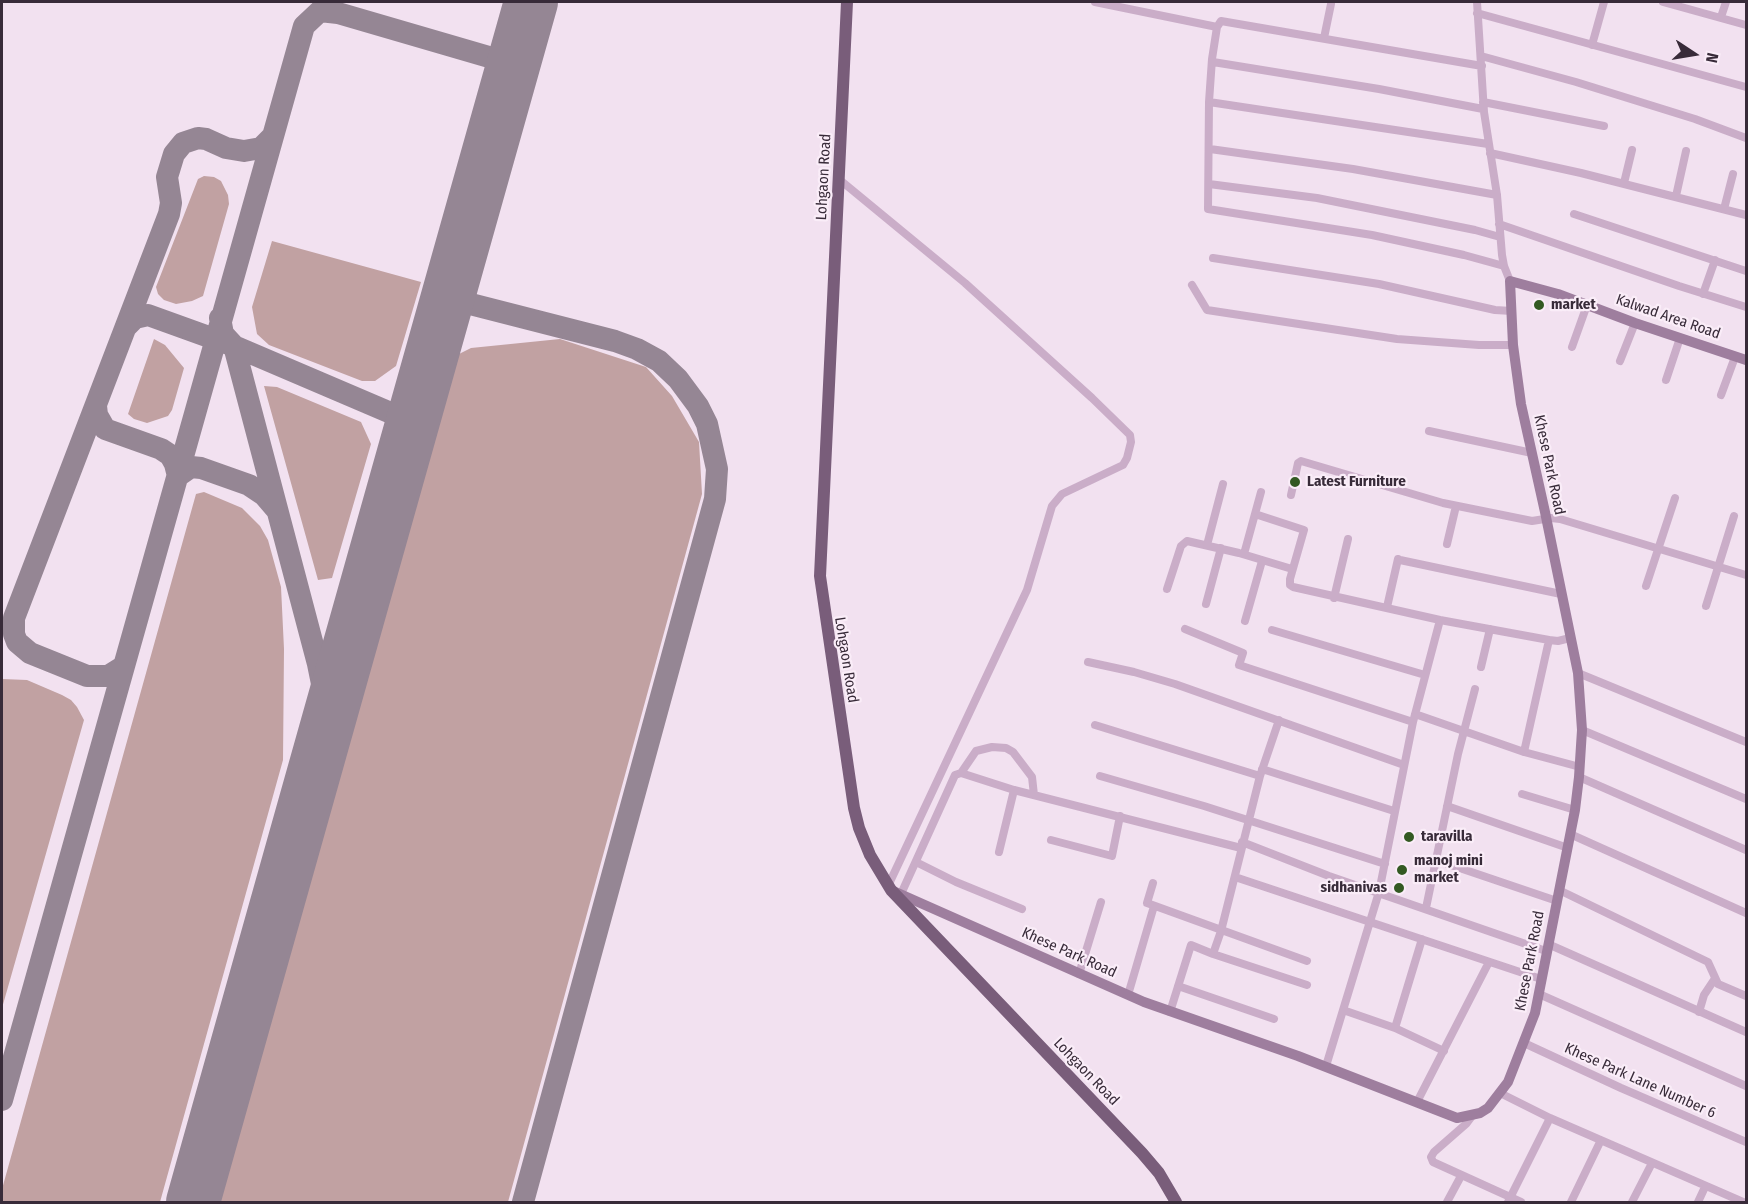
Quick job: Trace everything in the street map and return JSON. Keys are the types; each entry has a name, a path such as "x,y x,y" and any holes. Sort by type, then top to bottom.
{"main road":[{"name":"Lohgaon Road","path":"847,2 820,576 854,808 859,828 870,855 893,890 1142,1153 1159,1173 1176,1203"}],"street":[{"path":"1095,2 1217,27"},
{"path":"1477,2 1483,106 1497,195 1504,266 1510,281"},
{"path":"1592,45 1604,2"},
{"path":"1666,2 1746,25"},
{"path":"1720,17 1726,2"},
{"path":"1324,38 1331,4"},
{"path":"1477,13 1746,87"},
{"path":"1482,66 1226,20 1221,21 1217,27 1209,102 1208,208 1372,236 1464,255 1504,266"},
{"path":"1481,56 1587,85 1695,119 1746,138"},
{"path":"1213,62 1604,126"},
{"path":"1209,102 1488,144"},
{"path":"1210,149 1353,168 1497,195"},
{"path":"1624,183 1632,150"},
{"path":"1676,196 1686,151"},
{"path":"1490,153 1624,183 1746,215"},
{"path":"1724,208 1733,174"},
{"path":"840,180 965,283 1092,398 1130,435 1131,442 1123,465 1062,494 1052,506 1027,590 893,890"},
{"path":"1209,184 1317,198 1500,237"},
{"path":"1574,214 1746,271"},
{"path":"1499,224 1746,307"},
{"path":"1213,258 1379,284 1495,310 1512,311"},
{"path":"1703,294 1715,260"},
{"name":"Khese Park Road","path":"893,890 1079,974 1170,1012 1326,1066 1457,1118 1472,1116 1488,1107 1508,1082 1535,1013 1575,810 1582,730 1578,673 1521,404 1513,345 1510,281"},
{"name":"Kalwad Area Road","path":"1510,281 1558,294 1635,323 1746,360"},
{"path":"1192,285 1206,310 1397,339 1513,345"},
{"path":"1572,347 1587,305"},
{"path":"1620,361 1635,323"},
{"path":"1666,380 1680,338"},
{"path":"1721,395 1735,357"},
{"path":"1429,431 1532,453"},
{"path":"1291,495 1298,463 1301,461 1406,494 1456,506 1532,521 1560,519 1746,575"},
{"path":"1207,545 1223,484"},
{"path":"1244,554 1261,492"},
{"path":"1646,586 1675,498"},
{"path":"1447,544 1456,506"},
{"path":"1255,514 1304,530 1290,579 1290,585 1293,587 1440,620 1549,640 1558,641 1570,638"},
{"path":"1706,606 1734,516"},
{"path":"1334,598 1348,539"},
{"path":"1167,589 1183,543 1193,541 1292,569"},
{"path":"1206,604 1221,549"},
{"path":"1386,608 1399,559 1561,594"},
{"path":"1245,621 1262,561"},
{"path":"1326,1066 1379,892 1414,718 1440,620"},
{"path":"1185,629 1243,653 1239,665 1463,731 1580,772 1746,850"},
{"path":"1481,667 1490,629"},
{"path":"1272,630 1425,675"},
{"path":"1524,752 1549,640"},
{"path":"1089,663 1134,672 1279,720 1404,765"},
{"path":"1578,673 1746,742"},
{"path":"1426,908 1463,731 1475,689"},
{"path":"1213,954 1221,931 1261,772 1279,720"},
{"path":"1095,725 1394,811"},
{"path":"1582,730 1746,799"},
{"path":"961,773 976,751 987,747 1006,748 1013,752 1032,777 1034,795"},
{"path":"893,890 916,861 955,775 961,773 1014,790 1242,845 1547,948 1746,1032"},
{"path":"1100,776 1384,864"},
{"path":"999,852 1014,790"},
{"path":"1522,794 1575,810"},
{"path":"1447,806 1568,848"},
{"path":"1051,840 1112,856 1120,816"},
{"path":"1570,834 1746,913"},
{"path":"1436,860 1558,896 1708,962 1713,970 1714,980 1704,995 1699,1012"},
{"path":"916,861 956,882 1022,909"},
{"path":"1234,877 1541,979"},
{"path":"1153,883 1147,903 1307,961"},
{"path":"1079,974 1101,902"},
{"path":"1128,995 1154,906"},
{"path":"1395,1028 1422,939"},
{"path":"1170,1012 1191,945 1306,985"},
{"path":"1417,1102 1490,962"},
{"path":"1714,980 1746,996"},
{"path":"1178,986 1274,1019"},
{"path":"1539,994 1746,1086"},
{"path":"1343,1010 1395,1028 1444,1051"},
{"name":"Khese Park Lane Number 6","path":"1524,1043 1620,1088 1746,1142"},
{"path":"1500,1093 1550,1118 1743,1203"},
{"path":"1472,1116 1434,1152 1431,1157 1433,1162 1509,1200 1521,1203"},
{"path":"1509,1200 1550,1118"},
{"path":"1571,1203 1601,1140"},
{"path":"1632,1203 1652,1164"},
{"path":"1447,1203 1461,1176"},
{"path":"1698,1203 1706,1187"}],"shaded area":[{"path":"204,176 214,177 221,181 228,195 229,204 203,296 176,304 164,300 158,294 156,287 198,179"},
{"path":"272,241 421,282 396,366 375,381 362,381 269,345 257,334 252,307"},
{"path":"154,339 165,345 184,368 172,410 168,416 147,423 134,419 128,414"},
{"path":"560,339 646,367 672,396 699,442 702,494 508,1202 217,1202 453,357 471,348"},
{"path":"264,386 277,387 361,422 371,444 332,578 318,580"},
{"path":"204,492 242,508 260,526 268,540 281,587 284,649 283,760 160,1202 2,1202 2,1189 196,494"},
{"path":"2,679 27,680 62,695 71,700 84,720 2,1008"}],"taxiway":[{"path":"2,1100 304,26 320,11 338,13 513,64"},
{"path":"124,666 108,676 87,676 30,653 17,642 14,634 14,618 169,214 171,203 167,177 174,154 183,143 198,138 226,148 244,151 261,148 272,137"},
{"path":"447,298 615,341 637,349 659,361 678,379 698,406 707,424 717,469 715,499 523,1202"},
{"path":"126,327 135,318 148,315 234,346 412,422"},
{"path":"220,318 223,334 234,346 318,664 329,718"},
{"path":"96,406 97,415 105,429 161,449 170,455 178,476 191,467 201,468 249,485 264,495 276,509"},
{"path":"318,664 337,660 348,650"}],"runway":[{"path":"193,1202 531,2"}],"place":[{"name":"market","path":"1539,305"},
{"name":"Latest Furniture","path":"1295,482"},
{"name":"taravilla","path":"1409,837"},
{"name":"manoj mini market","path":"1402,870"},
{"name":"sidhanivas","path":"1399,888"}]}
